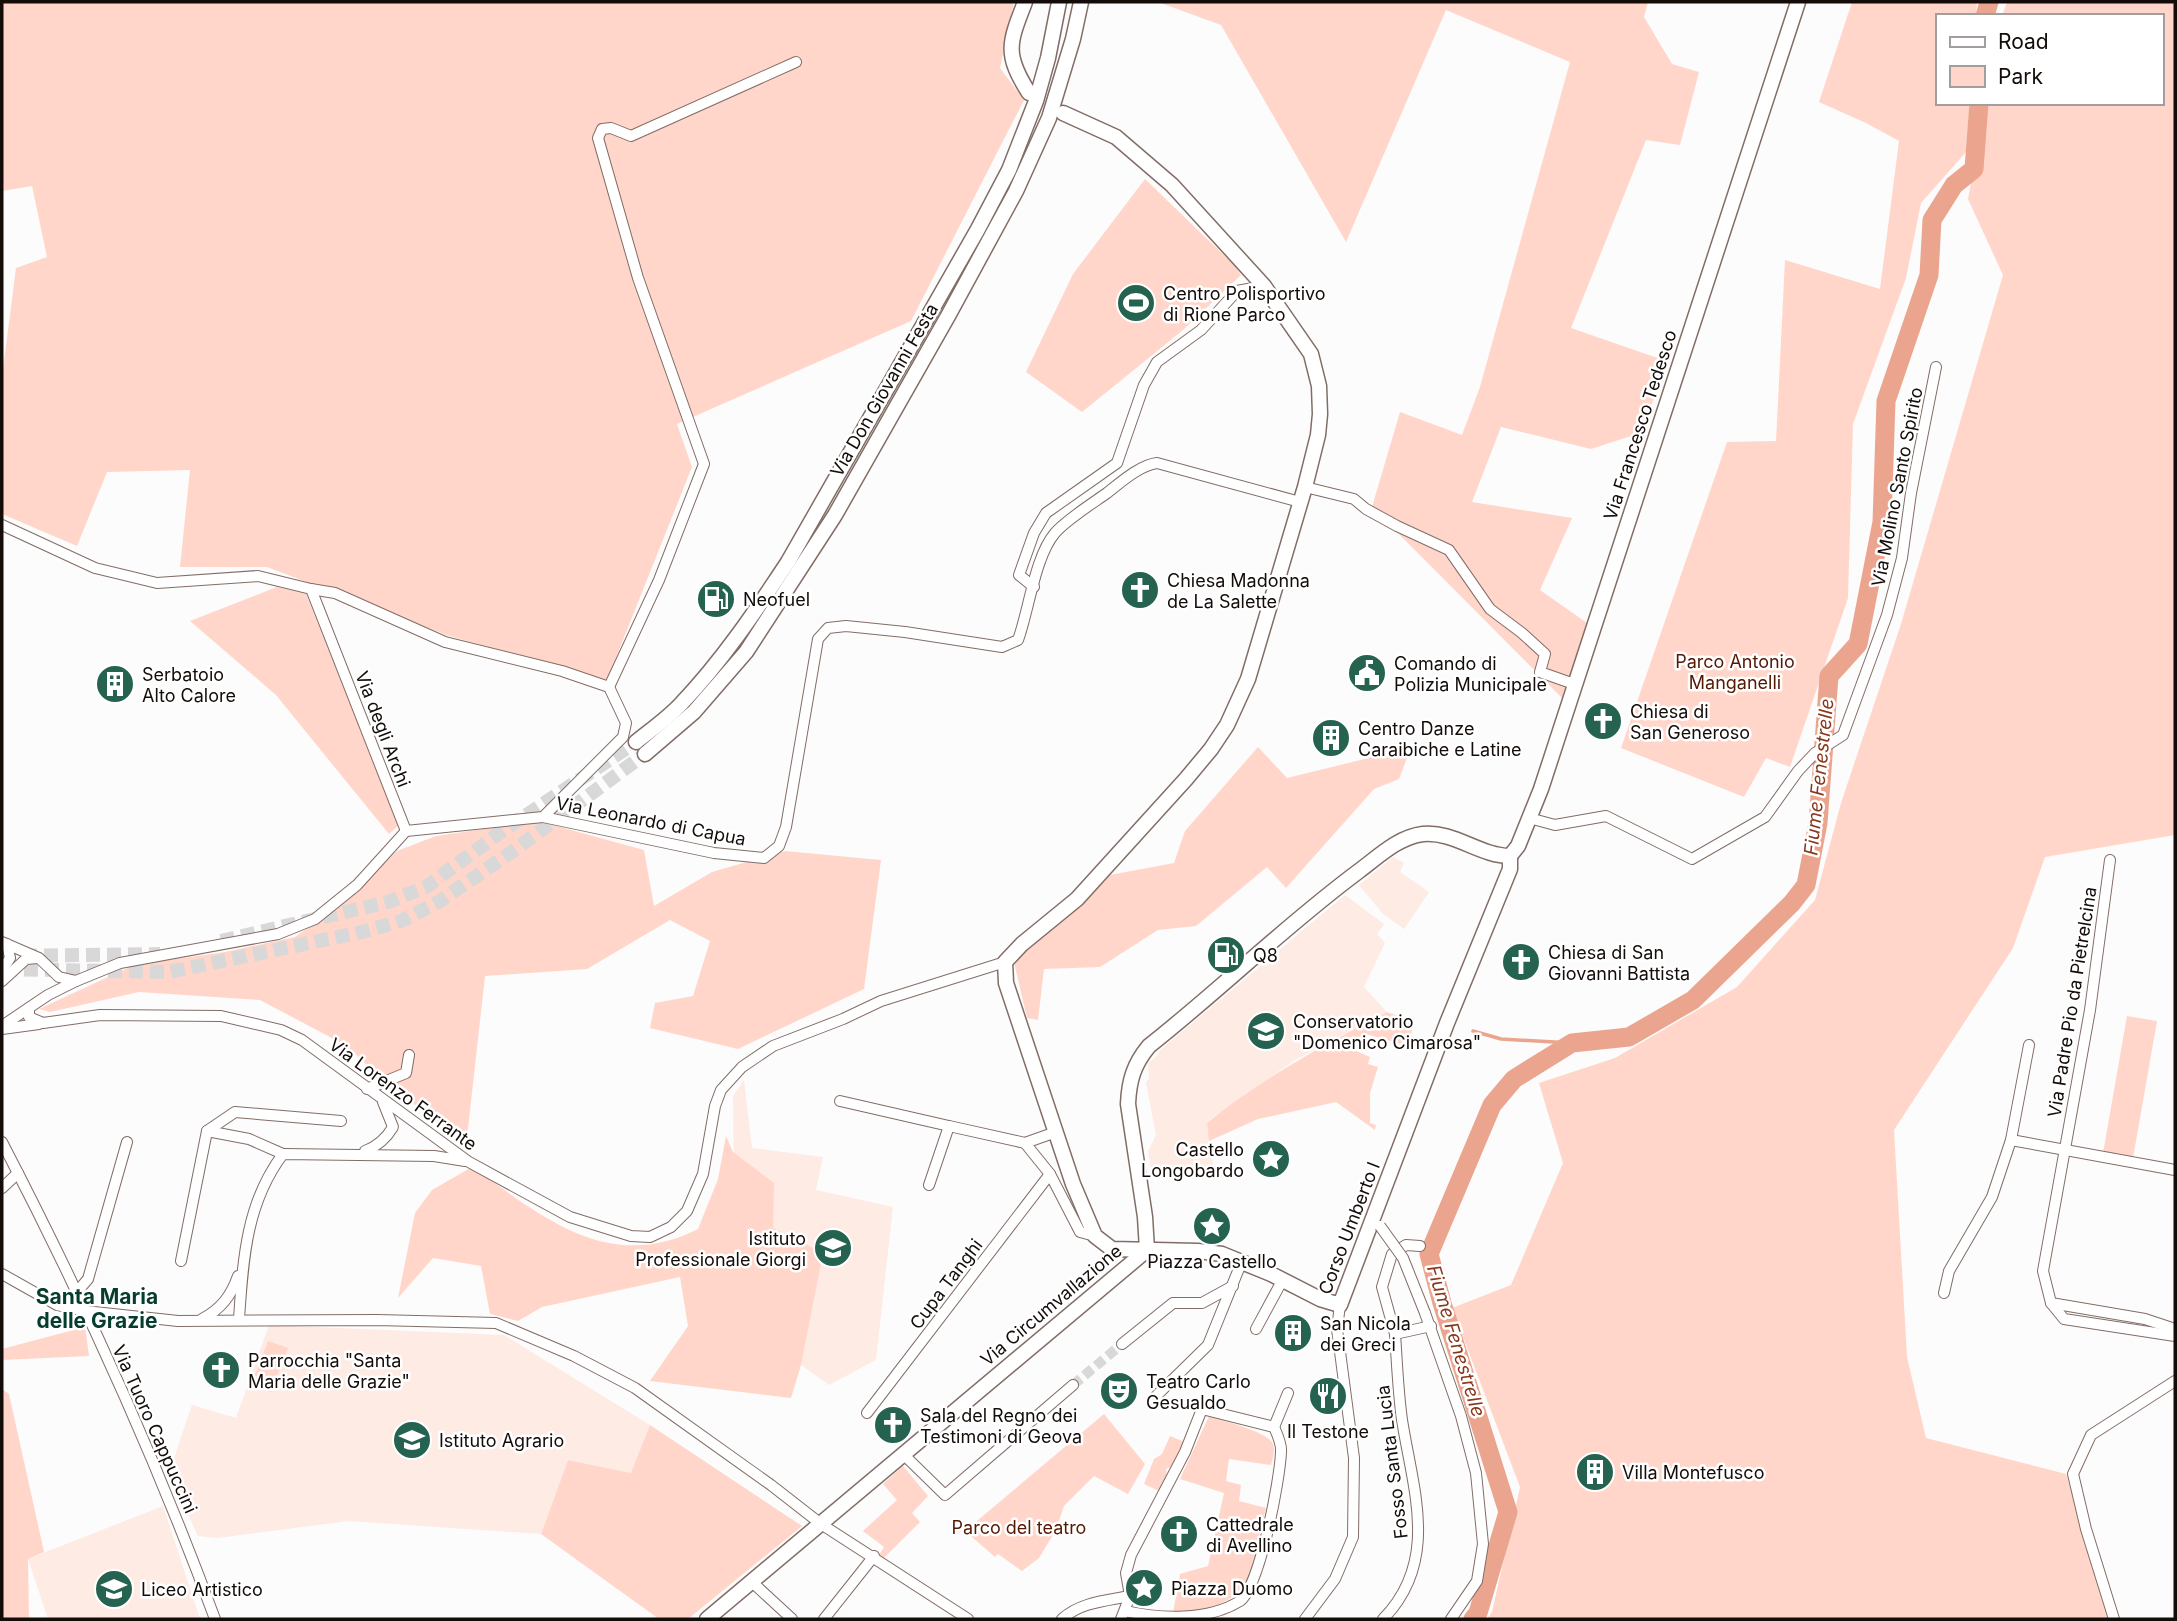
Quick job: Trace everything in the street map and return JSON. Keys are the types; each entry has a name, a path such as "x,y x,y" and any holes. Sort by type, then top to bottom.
{"street":[{"path":"1025,2 1010,49 1016,74 1029,93"},
{"name":"Via Don Giovanni Festa","path":"1059,2 1036,101 1009,170 971,241 788,562 738,636 641,748 694,712 746,652 835,515 1016,191 1049,118 1073,39 1081,2"},
{"name":"Via Francesco Tedesco","path":"1510,856 1518,846 1529,818 1653,449 1798,2"},
{"path":"609,687 659,580 704,464 638,278 598,138 602,129 611,128 631,136 796,62"},
{"path":"1063,113 1116,137 1172,185 1264,286 1311,354 1321,414 1305,487 1248,679 1227,725 1186,779 1077,899 1022,944 1005,962 1006,983 1073,1184 1095,1236"},
{"path":"1034,587 1019,575 1034,533 1046,513 1117,463 1144,385 1157,362 1201,330 1237,291 1264,286"},
{"name":"Via Molino Santo Spirito","path":"1529,818 1555,825 1606,817 1634,828 1692,859 1765,817 1798,771 1815,754 1843,735 1887,615 1902,558 1911,493 1936,367"},
{"name":"Via Leonardo di Capua","path":"543,817 714,853 764,858 779,846 786,827 818,639 828,628 846,626 905,632 1002,647 1018,640 1041,561 1055,533 1117,484 1150,464 1157,463 1300,502"},
{"path":"1305,487 1354,499 1397,526 1449,550 1490,609 1522,632 1545,654 1540,672 1574,684"},
{"path":"2,525 95,568 157,583 258,576 335,593 445,642 562,671 609,687 626,723 623,737 543,817 406,831 357,885 315,919 278,934 120,963 48,995 2,1028"},
{"name":"Via degli Archi","path":"311,589 406,831"},
{"name":"Via Circumvallazione","path":"707,1619 1147,1250 1145,1217 1128,1104 1132,1071 1149,1046 1334,890 1395,844 1424,834 1437,835 1497,855 1510,856"},
{"name":"Corso Umberto I","path":"1305,1619 1335,1579 1353,1537 1354,1458 1337,1329 1340,1305 1377,1222 1447,1023 1510,869 1510,856"},
{"name":"Via Padre Pio da Pietrelcina","path":"2051,1303 2043,1271 2090,1010 2110,860"},
{"path":"5,943 39,958 59,977 76,981"},
{"path":"2,970 10,958 5,943"},
{"path":"2,981 26,959 39,958"},
{"name":"Via Lorenzo Ferrante","path":"2,1028 100,1016 221,1016 281,1030 311,1046 469,1162 570,1217 631,1236 650,1237 671,1227 687,1210 703,1174 715,1106 721,1090 742,1067 773,1046 881,1001 1005,962"},
{"path":"48,995 54,982 53,971"},
{"path":"29,1008 29,1017 43,1023"},
{"path":"1944,1293 1949,1271 1992,1197 2011,1140 2029,1045"},
{"path":"368,1089 406,1073 409,1055"},
{"path":"358,1153 387,1138 393,1127 382,1100"},
{"path":"840,1101 1026,1143 1056,1132"},
{"path":"181,1261 207,1132 235,1112 341,1121"},
{"path":"929,1185 949,1126"},
{"path":"207,1132 249,1139 283,1154 434,1156 469,1162"},
{"path":"2011,1140 2175,1170"},
{"name":"Via Tuoro Cappuccini","path":"2,1142 51,1237 85,1311 181,1527 215,1619"},
{"path":"76,1293 88,1279 127,1142"},
{"path":"1026,1143 1050,1174 1080,1232 1095,1236 1112,1249 1210,1253 1242,1261 1320,1299 1340,1305"},
{"path":"198,1321 215,1312 232,1292 260,1190 283,1154"},
{"path":"2,1188 18,1173"},
{"name":"Cupa Tanghi","path":"867,1413 1050,1174"},
{"path":"1377,1222 1403,1258 1431,1326 1461,1416 1476,1473 1483,1544 1477,1581 1451,1619"},
{"name":"Fosso Santa Lucia","path":"1383,1619 1411,1581 1417,1559 1420,1529 1402,1420 1395,1334 1382,1287 1389,1258 1405,1246 1420,1246"},
{"path":"1157,1395 1208,1345 1242,1261"},
{"path":"239,1319 242,1262"},
{"path":"2,1274 57,1306 85,1311 198,1321 239,1319 496,1323 574,1356 635,1388 821,1524 968,1619"},
{"path":"1256,1329 1282,1281"},
{"path":"1122,1344 1173,1303 1202,1303 1234,1286"},
{"path":"2051,1303 2145,1319 2175,1329"},
{"path":"2051,1303 2064,1319 2175,1336"},
{"path":"1395,1334 1431,1326"},
{"path":"2114,1619 2086,1529 2073,1474 2091,1435 2175,1381"},
{"path":"903,1454 944,1495 1073,1385"},
{"path":"1274,1426 1202,1409 1185,1452 1131,1555 1126,1573 1130,1596 1123,1615 1188,1618 1224,1610 1243,1599 1260,1561 1269,1523 1282,1450 1274,1426 1288,1393"},
{"path":"824,1619 874,1556"},
{"path":"752,1582 792,1619"},
{"path":"1062,1619 1074,1609 1130,1596"}],"shaded area":[{"path":"1393,857 1404,863 1400,872 1429,892 1404,929 1383,914 1359,885"},
{"name":"Conservatorio \"Domenico Cimarosa\"","path":"1345,895 1384,924 1377,934 1385,943 1364,987 1387,1012 1295,1060 1207,1122 1213,1165 1204,1167 1199,1178 1190,1179 1180,1171 1152,1176 1148,1151 1156,1135 1146,1083 1149,1078 1148,1063 1160,1050"},
{"name":"Istituto Professionale Giorgi","path":"744,1080 752,1148 823,1157 816,1190 893,1207 876,1360 829,1385 801,1365 817,1272 740,1224 734,1165 733,1096"},
{"name":"Istituto Agrario","path":"269,1325 504,1335 650,1425 632,1473 568,1460 541,1534 349,1521 218,1538 198,1536 163,1456 174,1458 192,1405 236,1418"},
{"name":"Liceo Artistico","path":"163,1506 200,1619 48,1619 28,1559"}],"green space":[{"path":"2,2 1014,2 1000,68 1024,100 911,321 677,424 692,467 607,680 449,636 267,567 180,567 190,470 107,472 77,546 2,514 2,377 16,268 47,257 32,186 2,191"},
{"path":"1158,2 1648,2 1644,17 1672,64 1699,72 1680,145 1646,140 1571,328 1669,362 1640,433 1591,449 1501,427 1472,502 1572,518 1540,590 1587,623 1562,698 1372,507 1400,412 1462,435 1480,387 1570,62 1446,10 1346,242 1221,25"},
{"name":"Parco Antonio Manganelli","path":"1852,2 1977,2 1976,14 1936,14 1936,105 1970,105 1966,152 1921,203 1906,278 1853,424 1848,598 1790,767 1766,758 1744,797 1621,748 1727,442 1776,441 1785,260 1880,289 1899,141 1819,102"},
{"path":"2007,2 2175,2 2175,835 2045,857 2013,948 1894,1130 1907,1357 1926,1438 2066,1474 2112,1619 1487,1619 1492,1612 1520,1487 1452,1308 1511,1285 1563,1163 1539,1083 1615,1058 1737,987 1815,900 1841,803 1901,624 2003,275 1968,199 1986,105 2163,105 2163,14 2003,14"},
{"name":"Centro Polisportivo di Rione Parco","path":"1145,179 1234,265 1241,275 1183,330 1082,412 1026,372 1073,274"},
{"path":"277,587 306,594 399,825 389,834 276,695 190,621"},
{"path":"1258,747 1287,778 1381,755 1408,755 1399,779 1374,789 1286,888 1267,867 1196,926 1158,930 1100,967 1044,969 1038,1020 1027,1018 1013,958 1110,875 1174,863 1185,831"},
{"path":"538,821 644,850 654,906 712,872 785,851 881,860 864,989 738,1049 650,1028 655,1003 693,996 710,941 670,920 587,969 485,976 466,1146 374,1072 347,1046 260,1000 139,992 50,1012 39,1009 134,965 225,952 295,937 338,906 397,851 436,836"},
{"path":"1387,1012 1415,1022 1407,1046 1366,1034 1347,1047 1370,1057 1368,1064 1378,1067 1370,1093 1370,1123 1376,1125 1375,1130 1336,1102 1258,1119 1209,1141 1207,1123 1249,1091"},
{"path":"2127,1016 2157,1021 2133,1158 2103,1153"},
{"path":"726,1136 733,1152 774,1183 773,1228 823,1253 801,1365 791,1398 650,1381 688,1326 680,1277 542,1307 518,1321 490,1314 481,1266 433,1258 398,1298 415,1213 432,1190 472,1167 525,1204 578,1234 606,1242 635,1245 666,1241 698,1229 718,1179"},
{"path":"85,1327 89,1356 2,1360 2,1349"},
{"path":"268,1341 288,1348 271,1392 251,1385"},
{"path":"2,1389 9,1394 44,1552 28,1559 29,1619 2,1619"},
{"name":"Parco del teatro","path":"1104,1414 1145,1464 1128,1494 1094,1476 1064,1506 1056,1530 1039,1558 1022,1571 998,1554 995,1557 965,1531"},
{"path":"1209,1416 1252,1430 1272,1442 1274,1451 1271,1465 1229,1459 1226,1481 1241,1485 1239,1501 1266,1508 1252,1564 1239,1591 1217,1605 1173,1613 1180,1574 1208,1566 1224,1493 1180,1479"},
{"path":"650,1425 802,1526 688,1619 659,1619 541,1534 568,1460 631,1473"},
{"path":"1170,1436 1185,1442 1171,1467 1166,1469 1167,1477 1159,1491 1144,1484 1154,1459 1162,1454"},
{"path":"903,1466 928,1496 912,1513 920,1522 884,1558 879,1555 884,1547 863,1531 897,1500 883,1484"}],"waterway":[{"name":"Fiume Fenestrelle","path":"1986,14 1989,2"},
{"name":"Fiume Fenestrelle","path":"1473,1619 1478,1613 1508,1512 1429,1254 1492,1105 1514,1079 1572,1043 1629,1037 1693,1000 1792,903 1806,885 1818,823 1829,676 1858,644 1882,522 1886,401 1929,275 1932,220 1954,185 1974,169 1979,105"},
{"path":"1473,1031 1501,1039 1572,1043"}],"tunnel":[{"path":"221,941 388,902 426,887 498,834 636,742"},
{"path":"3,969 169,972 362,932 401,921 440,901 645,754"},
{"path":"2,956 160,954"},
{"path":"1073,1385 1122,1344"}],"place":[{"name":"Centro Polisportivo di Rione Parco","path":"1136,303"},
{"name":"Chiesa Madonna de La Salette","path":"1140,590"},
{"name":"Neofuel","path":"716,599"},
{"name":"Comando di Polizia Municipale","path":"1367,673"},
{"name":"Serbatoio Alto Calore","path":"115,684"},
{"name":"Chiesa di San Generoso","path":"1603,721"},
{"name":"Centro Danze Caraibiche e Latine","path":"1331,738"},
{"name":"Q8","path":"1226,955"},
{"name":"Chiesa di San Giovanni Battista","path":"1521,962"},
{"name":"Conservatorio \"Domenico Cimarosa\"","path":"1266,1031"},
{"name":"Castello Longobardo","path":"1271,1159"},
{"name":"Piazza Castello","path":"1212,1226"},
{"name":"Istituto Professionale Giorgi","path":"833,1248"},
{"name":"San Nicola dei Greci","path":"1293,1333"},
{"name":"Parrocchia \"Santa Maria delle Grazie\"","path":"221,1370"},
{"name":"Teatro Carlo Gesualdo","path":"1119,1391"},
{"name":"Il Testone","path":"1328,1396"},
{"name":"Sala del Regno dei Testimoni di Geova","path":"893,1425"},
{"name":"Istituto Agrario","path":"412,1440"},
{"name":"Villa Montefusco","path":"1595,1472"},
{"name":"Cattedrale di Avellino","path":"1179,1534"},
{"name":"Piazza Duomo","path":"1144,1588"},
{"name":"Liceo Artistico","path":"114,1589"}],"district":[{"name":"Santa Maria delle Grazie","path":"97,1308"}]}
